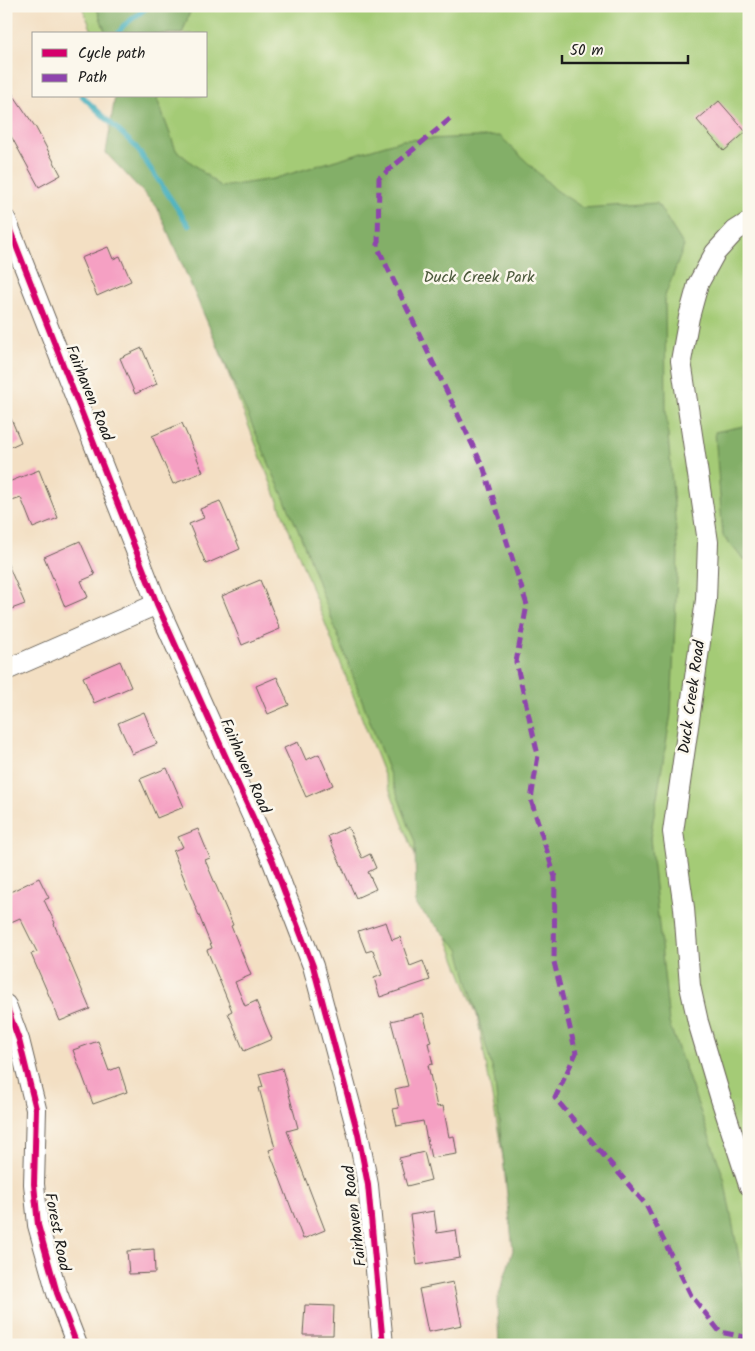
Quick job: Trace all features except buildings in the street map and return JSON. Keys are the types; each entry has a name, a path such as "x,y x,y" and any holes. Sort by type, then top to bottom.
{"street":[{"name":"Fairhaven Road","path":"6,220 158,604 273,862 313,966 358,1134 368,1185 383,1345"},
{"name":"Duck Creek Road","path":"749,222 735,230 714,253 698,284 689,317 681,361 708,542 706,600 673,832 684,908 690,986 698,1022 749,1185"},
{"path":"6,670 158,604"},
{"name":"Forest Road","path":"6,1006 19,1040 36,1109 34,1184 38,1225 56,1292 77,1345"}],"green space":[{"name":"Duck Creek Park","path":"82,6 749,6 749,1345 535,1345 536,1338 477,1015 120,98 208,98 208,32 92,32"},
{"path":"96,6 192,6 183,32 105,32"},
{"name":"Duck Creek Park","path":"115,98 158,98 176,150 221,187 273,179 402,140 500,136 556,190 583,208 657,203 684,246 665,296 666,411 678,554 671,714 650,838 669,1023 724,1178 746,1295 747,1345 499,1345 497,1301 513,1250 494,1075 459,949 416,906 415,842 301,537 157,207 106,153"},
{"path":"749,425 749,557 744,560 723,536 715,432"}],"waterway":[{"path":"119,32 123,26 149,6"},
{"path":"84,98 136,147 189,226"}],"marked path":[{"path":"450,119 379,178 378,248 484,469 527,605 516,662 538,755 531,800 555,877 554,962 576,1053 555,1098 646,1205 691,1295 720,1332 749,1338"}],"cycle path":[{"path":"6,220 157,604 273,862 313,966 358,1134 368,1185 383,1345"},
{"path":"6,1005 19,1040 36,1109 34,1184 38,1225 57,1293 77,1345"}]}
